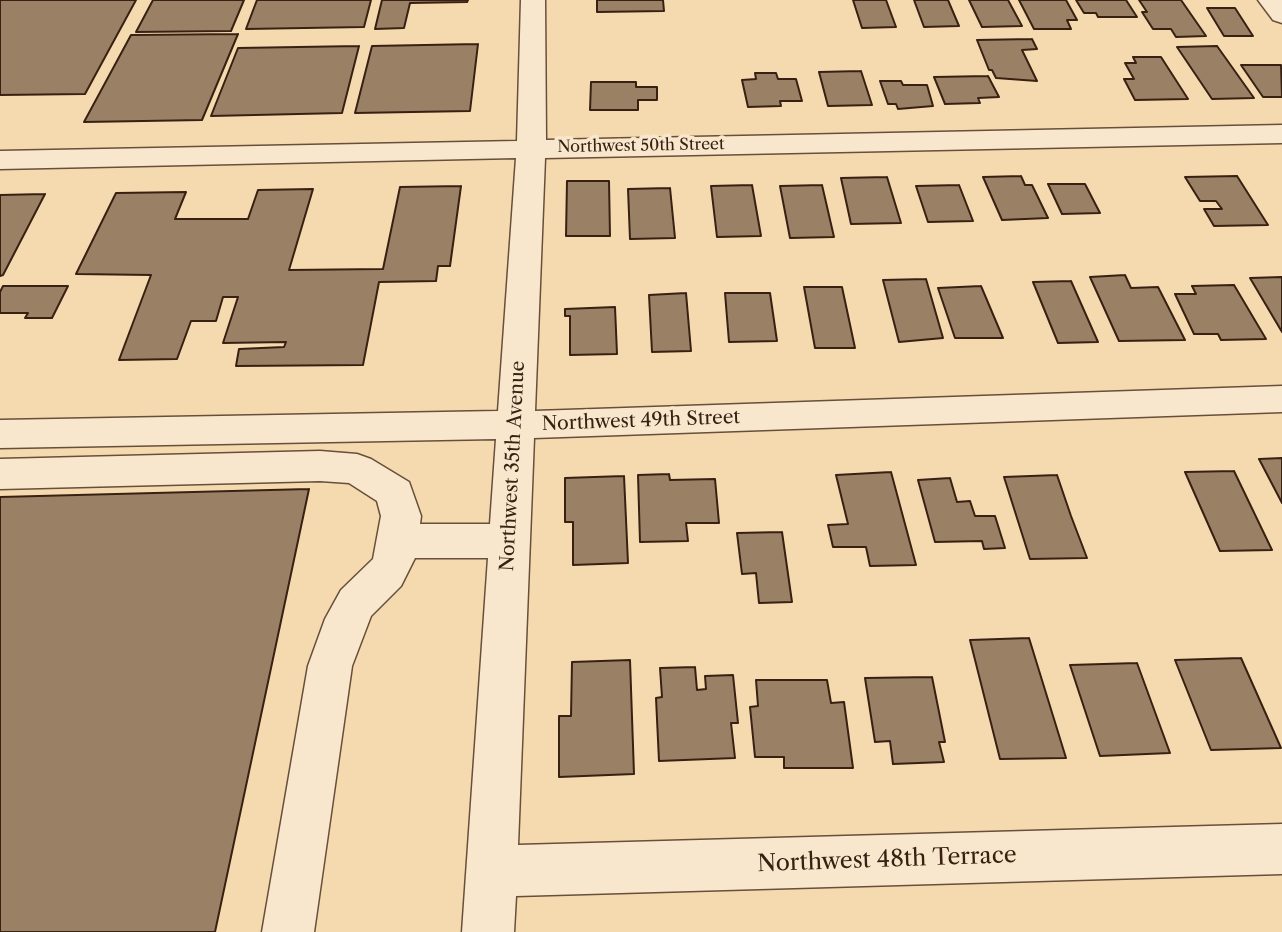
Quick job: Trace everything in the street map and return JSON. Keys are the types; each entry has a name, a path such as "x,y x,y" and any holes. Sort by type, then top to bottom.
{"street":[{"name":"Northwest 35th Avenue","path":"488,932 531,149 533,0"},
{"path":"1269,0 1282,15"},
{"name":"Northwest 50th Street","path":"0,160 1282,134"},
{"name":"Northwest 49th Street","path":"0,435 516,425 1282,400"},
{"path":"0,474 320,466 356,469 395,493 401,516 393,563 386,574 356,603 346,620 330,666 288,932"},
{"path":"397,541 509,541"},
{"name":"Northwest 48th Terrace","path":"491,871 1282,849"}],"building":[{"path":"0,0 136,0 85,94 0,95"},
{"path":"153,0 244,0 231,31 136,32"},
{"path":"257,0 371,0 364,27 246,29"},
{"path":"382,0 468,0 410,3 404,28 375,29"},
{"path":"597,0 663,0 664,11 597,12"},
{"path":"853,0 886,0 896,27 862,28"},
{"path":"914,0 948,0 959,26 924,27"},
{"path":"969,0 1008,0 1022,26 982,27"},
{"path":"1019,0 1066,0 1077,20 1067,20 1071,29 1034,29"},
{"path":"1076,0 1126,0 1137,17 1098,17 1096,13 1084,13"},
{"path":"1139,0 1181,0 1206,36 1176,37 1171,29 1153,29 1142,12 1147,12"},
{"path":"1207,8 1235,8 1253,36 1224,36"},
{"path":"238,34 202,120 84,122 131,35"},
{"path":"1032,39 1037,49 1022,50 1037,81 996,78 992,70 989,70 977,40"},
{"path":"478,44 470,111 355,113 372,46"},
{"path":"359,46 342,113 211,116 238,48"},
{"path":"1217,46 1254,98 1212,99 1177,47"},
{"path":"1133,57 1161,57 1188,99 1135,100 1124,79 1134,79 1125,63 1136,63"},
{"path":"1241,65 1281,65 1282,97 1263,97"},
{"path":"861,71 872,105 828,106 819,72"},
{"path":"755,73 776,73 778,79 796,79 802,101 780,101 781,106 748,107 742,80 756,79"},
{"path":"988,76 999,97 978,98 980,103 945,104 934,77"},
{"path":"880,81 927,85 933,106 898,109 896,104 888,104"},
{"path":"591,82 636,82 636,87 657,87 657,100 638,100 638,110 590,110"},
{"path":"1021,176 1025,185 1032,185 1048,218 1002,220 983,177"},
{"path":"1237,176 1268,225 1214,226 1204,209 1222,209 1216,201 1200,201 1185,177"},
{"path":"887,177 901,223 851,224 841,178"},
{"path":"567,181 609,181 610,236 566,236"},
{"path":"1048,184 1085,184 1100,213 1062,214"},
{"path":"752,185 761,236 717,237 711,186"},
{"path":"822,185 834,237 790,238 780,186"},
{"path":"959,185 973,221 928,222 916,186"},
{"path":"461,186 450,266 438,266 436,281 379,282 363,365 236,366 239,349 284,347 286,342 223,343 238,297 223,297 216,321 191,321 177,359 119,360 151,275 76,274 116,193 186,192 175,219 248,219 258,190 313,189 289,270 383,269 400,187"},
{"path":"670,188 675,238 630,239 628,189"},
{"path":"45,194 3,275 0,276 0,195"},
{"path":"1125,275 1131,288 1158,287 1185,340 1119,341 1090,277"},
{"path":"1282,277 1282,332 1250,278"},
{"path":"926,279 943,338 899,342 883,280"},
{"path":"1071,281 1098,342 1058,343 1033,282"},
{"path":"1234,285 1266,339 1221,340 1218,334 1194,334 1175,294 1196,294 1192,286"},
{"path":"3,286 68,286 52,318 25,318 28,313 0,313 0,292"},
{"path":"981,286 1003,338 955,338 938,288"},
{"path":"804,287 842,287 855,348 815,348"},
{"path":"686,293 691,351 652,352 649,295"},
{"path":"725,293 770,293 777,341 729,342"},
{"path":"615,307 617,354 570,355 570,316 565,316 565,309"},
{"path":"1282,458 1282,503 1259,459"},
{"path":"1234,471 1272,550 1220,551 1185,472"},
{"path":"891,472 916,565 870,566 866,547 833,547 828,525 848,524 836,475"},
{"path":"669,474 670,480 715,479 719,523 686,523 688,541 640,542 638,475"},
{"path":"1057,475 1087,558 1030,559 1004,477"},
{"path":"624,476 628,563 573,565 573,522 565,522 565,478"},
{"path":"950,478 957,502 970,501 975,516 995,516 1005,548 984,549 982,541 935,542 918,480"},
{"path":"309,489 215,932 0,932 0,497"},
{"path":"782,532 792,602 759,603 756,573 742,574 737,533"},
{"path":"1029,638 1066,758 1000,759 970,640"},
{"path":"1241,658 1281,748 1211,750 1175,660"},
{"path":"630,660 634,774 559,777 559,716 571,716 572,662"},
{"path":"1137,663 1170,753 1100,756 1070,665"},
{"path":"695,667 697,690 706,689 705,676 733,675 738,723 731,723 735,758 659,761 656,698 662,697 660,668"},
{"path":"932,677 945,742 939,742 944,762 893,764 890,741 875,742 865,678"},
{"path":"756,680 827,680 831,703 844,702 853,768 784,768 784,757 755,757 750,707 758,706"}]}
